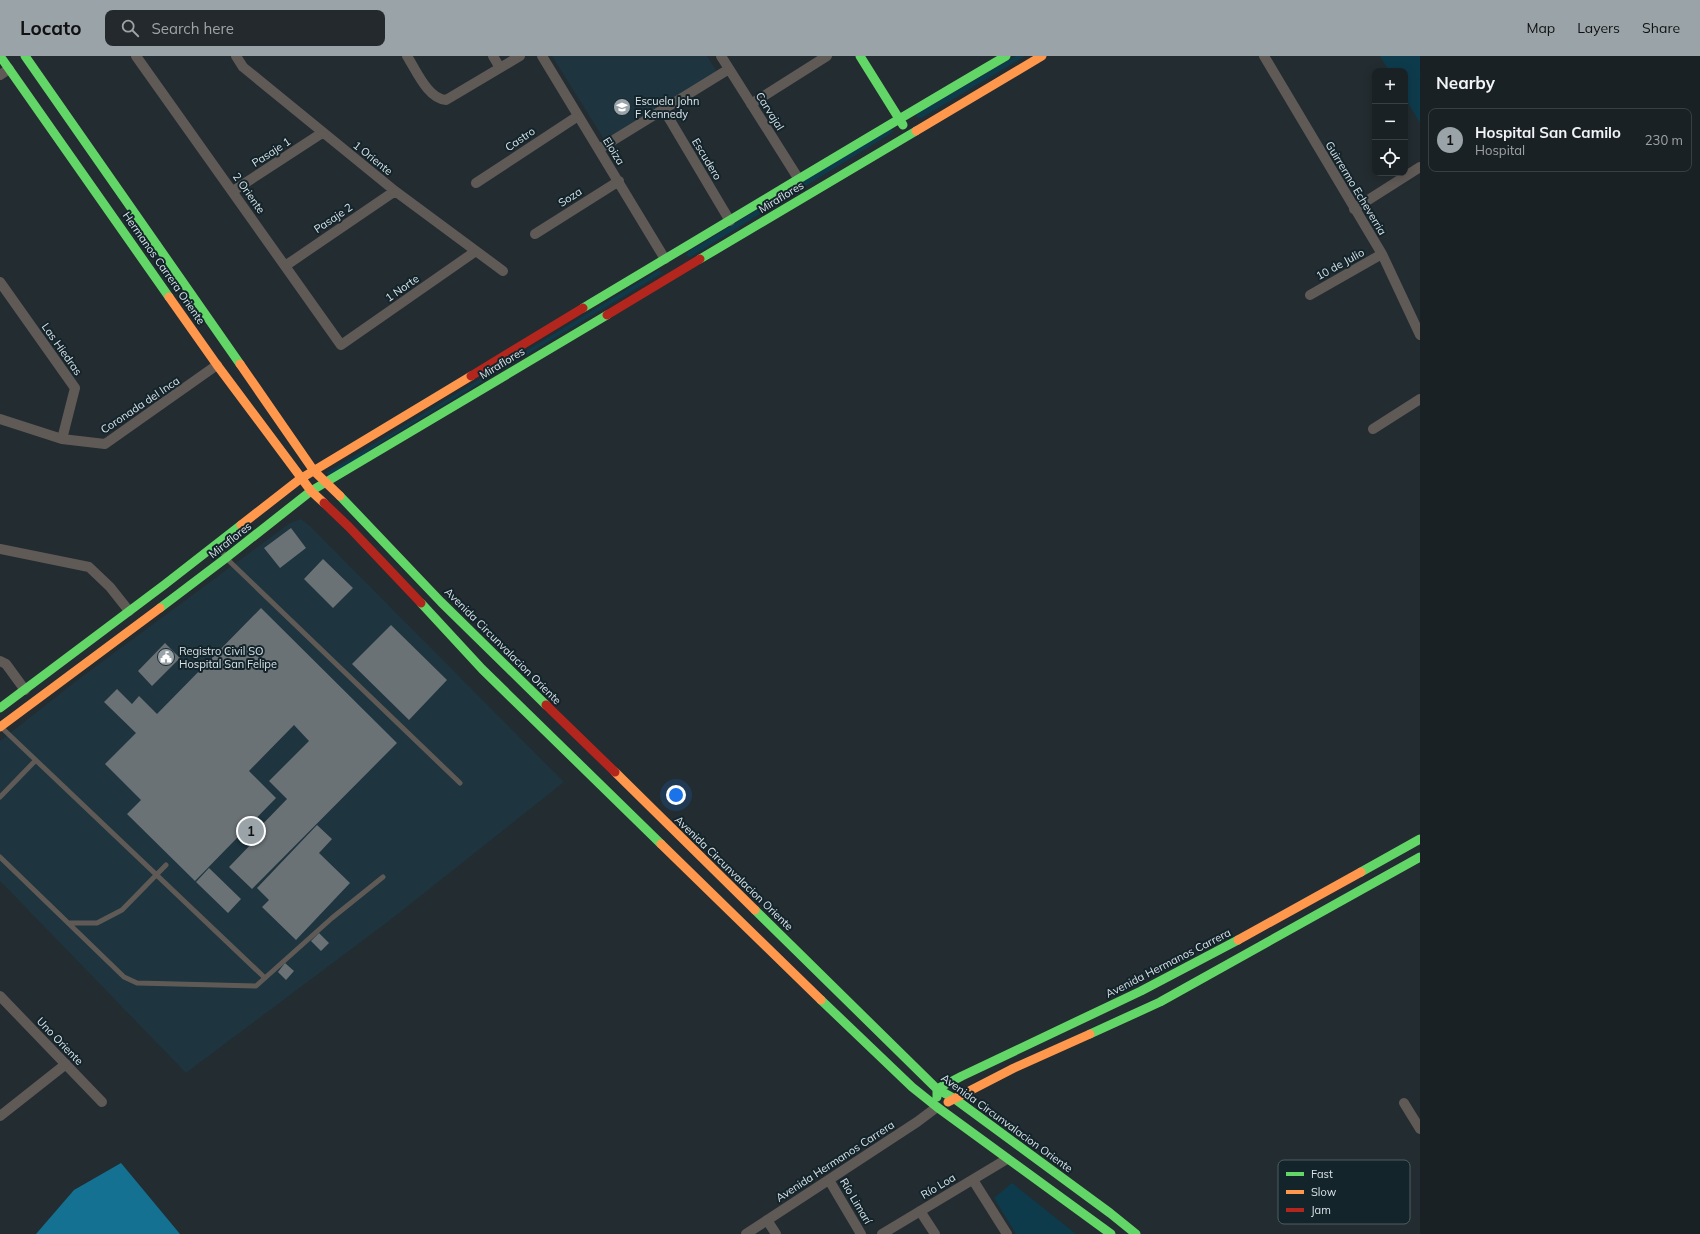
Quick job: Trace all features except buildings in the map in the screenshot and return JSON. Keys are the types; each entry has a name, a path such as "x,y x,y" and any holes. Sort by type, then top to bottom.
{"street":[{"name":"Hermanos Carrera Oriente","path":"0,56 22,61 314,471 325,483"},
{"name":"2 Oriente","path":"136,56 341,345"},
{"name":"1 Oriente","path":"236,56 243,67 322,133 395,191 503,271"},
{"path":"407,56 428,89 438,99 449,99 520,56"},
{"path":"493,56 500,68"},
{"name":"Eloiza","path":"542,56 666,258"},
{"name":"Carvajal","path":"721,56 798,178"},
{"path":"752,104 827,56"},
{"path":"860,56 909,134"},
{"name":"Miraflores","path":"0,726 226,558 311,491 1042,56"},
{"name":"Guirrermo Echeverria","path":"1264,56 1382,254 1420,335"},
{"name":"Miraflores","path":"0,708 218,544 300,479 666,258 730,221 798,178 1003,57"},
{"name":"Hermanos Carrera Oriente","path":"22,61 217,365 300,479 311,491"},
{"path":"0,75 22,61"},
{"path":"599,149 664,110 729,68"},
{"name":"Escudero","path":"664,110 730,221"},
{"name":"Castro","path":"476,183 578,116"},
{"name":"Pasaje 1","path":"233,191 322,133"},
{"path":"1354,208 1420,167"},
{"name":"Soza","path":"535,234 619,181"},
{"name":"Pasaje 2","path":"285,266 395,191"},
{"name":"1 Norte","path":"341,345 476,251"},
{"name":"10 de Julio","path":"1310,295 1382,254"},
{"name":"Las Hiedras","path":"0,282 75,388 62,439"},
{"name":"Coronada del Inca","path":"0,419 62,439 105,444 217,365"},
{"path":"1373,429 1420,399"},
{"name":"Avenida Circunvalacion Oriente","path":"325,483 356,511 441,602 937,1089 955,1099 1110,1213 1136,1234"},
{"path":"311,491 349,527 477,664 543,730 912,1087 936,1107 1111,1234"},
{"path":"0,549 89,567 110,587 130,611"},
{"path":"0,661 6,664 24,690"},
{"name":"Avenida Hermanos Carrera","path":"937,1089 998,1058 1091,1016 1213,954 1420,839"},
{"name":"Avenida Hermanos Carrera","path":"746,1234 917,1122 936,1107 955,1099 1014,1068 1160,1002 1420,857"},
{"name":"Uno Oriente","path":"0,996 102,1102"},
{"path":"0,1116 66,1064"},
{"path":"936,1107 937,1089"},
{"path":"1404,1103 1420,1129"},
{"name":"Río Loa","path":"882,1234 1007,1159"},
{"name":"Río Limarí","path":"829,1180 861,1234"},
{"path":"973,1180 1007,1234"},
{"path":"920,1211 935,1234"},
{"path":"767,1220 776,1234"}],"lane":[{"path":"218,544 226,558 460,783"},
{"path":"0,726 265,978"},
{"path":"0,797 35,760"},
{"path":"0,857 124,977 138,982 256,986 332,918 383,877"},
{"path":"69,923 97,923 122,910 166,865"}],"shaded area":[{"name":"Escuela John F Kennedy","path":"552,56 707,56 718,73 605,141"},
{"path":"1016,56 1025,56 921,118 916,117 918,113"},
{"path":"1380,56 1420,56 1420,123 1408,103 1408,68 1387,68"},
{"path":"889,129 894,130 890,134 690,257 686,255 688,252"},
{"path":"659,270 662,273 379,444 331,477 326,473"},
{"path":"301,519 310,526 564,782 389,921 186,1073 0,881 0,741 80,678 290,523"},
{"path":"1012,1183 1076,1234 1016,1234 994,1198"}],"water":[{"path":"121,1163 180,1234 36,1234 74,1190"}],"traffic: fast":[{"path":"0,56 169,297"},
{"path":"25,56 240,364"},
{"path":"860,56 903,125"},
{"path":"583,308 1006,56"},
{"path":"700,259 916,131"},
{"path":"160,608 311,491 607,315"},
{"path":"340,496 441,602 546,705"},
{"path":"0,708 164,585 241,525"},
{"path":"421,603 482,669 661,844"},
{"path":"1361,872 1420,839"},
{"path":"1090,1034 1160,1002 1420,857"},
{"path":"755,910 937,1089 955,1099 1110,1213 1136,1234"},
{"path":"937,1097 937,1089 1141,991 1238,940"},
{"path":"821,1000 912,1087 937,1107 1111,1234"}],"traffic: slow":[{"path":"916,131 1042,56"},
{"path":"169,297 217,365 311,491 324,503"},
{"path":"240,364 314,471 340,496"},
{"path":"241,525 300,479 471,376"},
{"path":"0,727 160,608"},
{"path":"615,772 755,910"},
{"path":"661,844 821,1000"},
{"path":"1238,940 1361,872"},
{"path":"948,1102 1014,1068 1090,1034"}],"traffic: jam":[{"path":"607,315 700,259"},
{"path":"471,376 583,308"},
{"path":"324,503 349,527 421,603"},
{"path":"546,705 615,772"}],"place":[{"name":"Escuela John F Kennedy","path":"622,107"},
{"name":"Registro Civil SO Hospital San Felipe","path":"166,657"},
{"name":"Hospital San Camilo","path":"251,831"}]}
